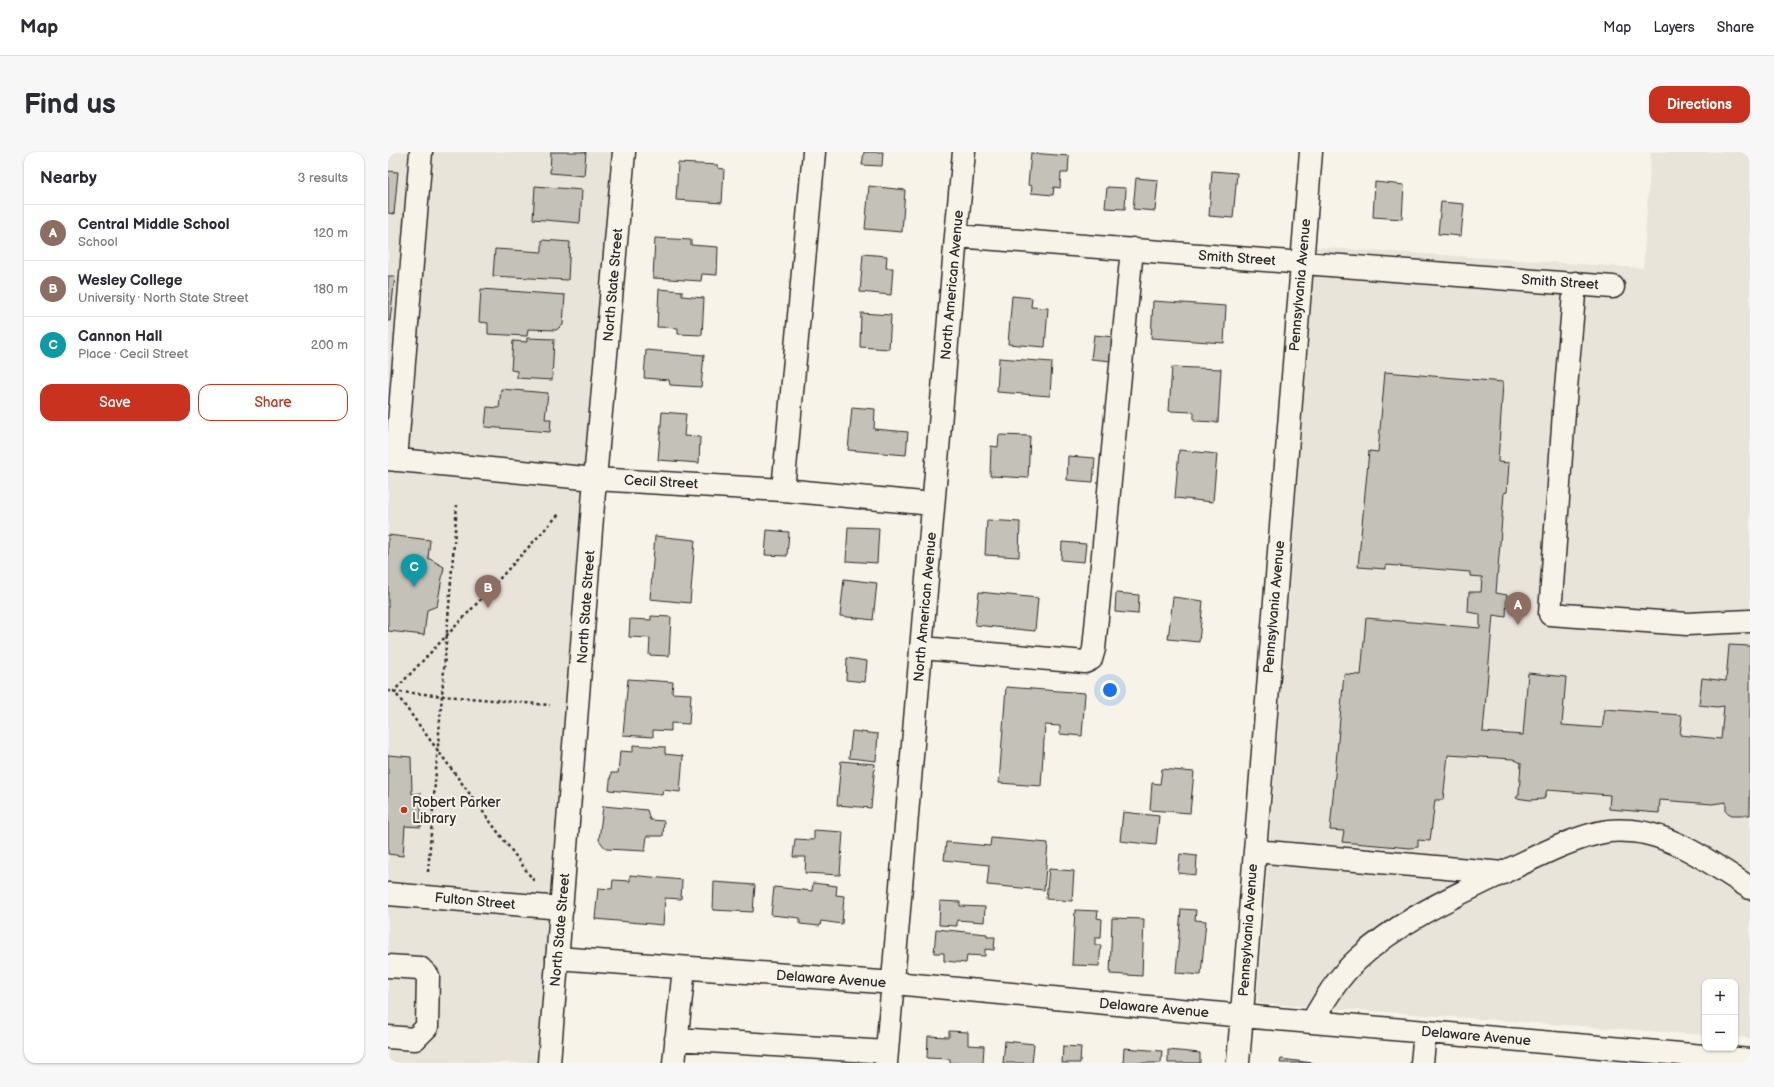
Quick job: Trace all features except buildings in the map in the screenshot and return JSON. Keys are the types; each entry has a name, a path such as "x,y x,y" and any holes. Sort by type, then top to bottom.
{"street":[{"path":"392,460 421,152"},
{"name":"North State Street","path":"550,1063 557,958 624,152"},
{"path":"783,490 814,152"},
{"name":"North American Avenue","path":"887,1057 964,152"},
{"name":"Pennsylvania Avenue","path":"1238,1063 1311,152"},
{"name":"Smith Street","path":"956,236 1613,287"},
{"path":"922,648 1085,662 1091,659 1094,649 1132,250"},
{"path":"1575,284 1564,412 1550,614 1687,624 1750,621"},
{"name":"Cecil Street","path":"392,460 596,479 783,490 934,504"},
{"path":"1312,1022 1327,995 1340,977 1375,945 1430,910 1464,891 1581,839 1599,833 1616,830 1633,831 1663,838 1681,846 1750,888"},
{"path":"1255,851 1504,873"},
{"name":"Fulton Street","path":"388,894 562,908"},
{"name":"Delaware Avenue","path":"557,958 894,983 1425,1032 1617,1056 1750,1060"},
{"path":"388,966 420,968 428,976 427,1027 415,1039 388,1037"},
{"path":"674,1063 684,968"},
{"path":"1422,1063 1425,1032"},
{"path":"676,1039 887,1057"}],"path":[{"path":"428,872 457,505"},
{"path":"394,691 559,514"},
{"path":"388,691 550,705"},
{"path":"394,691 534,881"}],"shaded area":[{"path":"388,152 624,152 552,1063 388,1063"},
{"path":"1651,152 1750,152 1750,1038 1738,1037 1738,979 1702,979 1702,1035 1257,1003 1316,247 1643,268"}],"place":[{"name":"Cannon Hall","path":"414,587"},
{"name":"Wesley College","path":"488,608"},
{"name":"Central Middle School","path":"1518,625"},
{"name":"Robert Parker Library","path":"404,810"}]}
